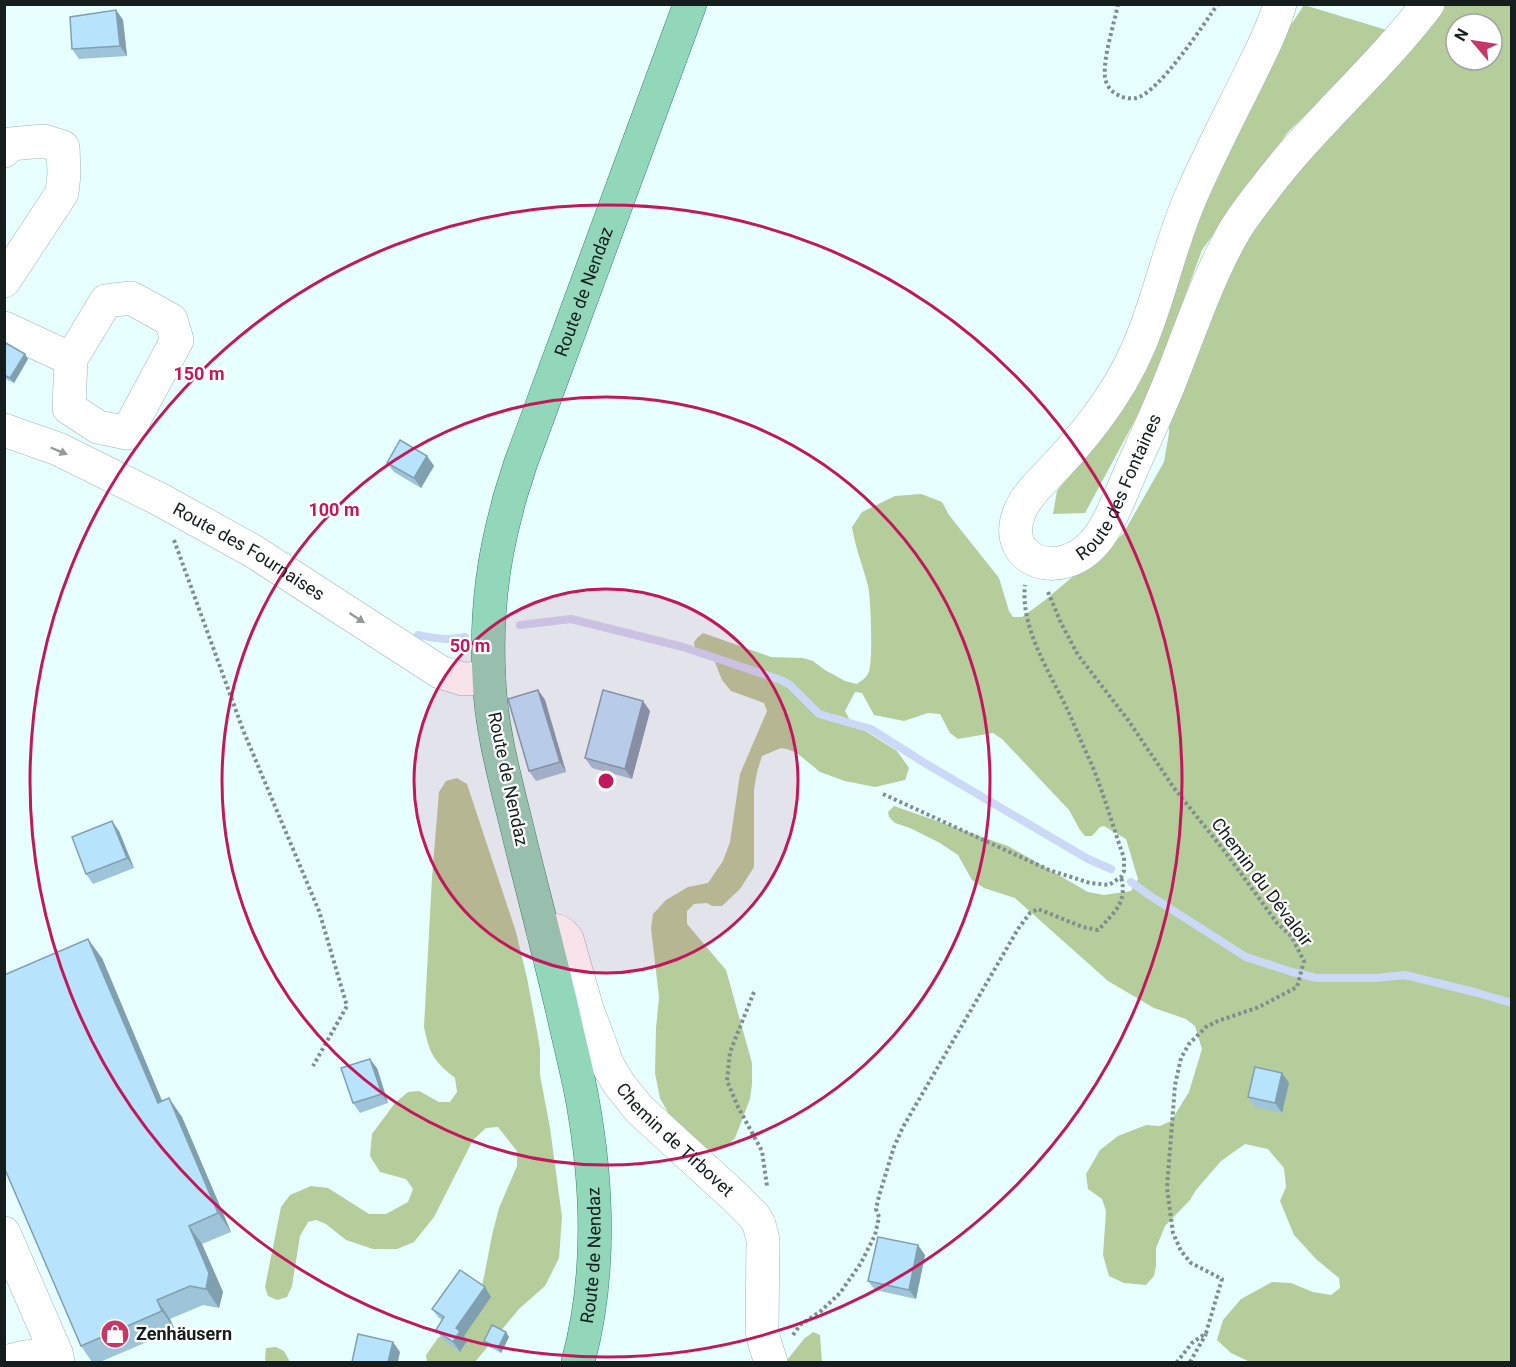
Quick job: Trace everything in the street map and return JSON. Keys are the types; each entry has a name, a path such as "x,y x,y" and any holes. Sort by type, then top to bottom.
{"main road":[{"name":"Route de Nendaz","path":"578,1362 586,1328 592,1283 594,1196 589,1143 582,1097 543,932 497,745 476,679 489,635 491,596 499,542 520,465 690,4"}],"street":[{"path":"1037,560 1019,547 1015,537 1015,526 1019,514 1036,487 1090,428 1118,388 1130,365 1146,327 1170,250 1191,196 1268,38 1280,4"},
{"name":"Route des Fontaines","path":"1037,560 1062,563 1090,548 1099,538 1121,494 1208,287 1234,233 1285,162 1390,50 1428,4"},
{"path":"4,151 10,144 44,141 63,147 64,174 62,193 4,281"},
{"path":"4,328 70,359"},
{"name":"Route des Fournaises","path":"4,430 58,450 159,499 253,551 440,672 476,679"},
{"name":"Chemin de Tirbovet","path":"543,932 554,930 562,933 567,939 587,1010 607,1064 627,1095 651,1121 746,1207 759,1225"},
{"path":"759,1225 763,1240 762,1330 765,1344 779,1352"},
{"path":"4,1233 57,1358 25,1357 4,1362"}],"path":[{"path":"1118,4 1105,64 1105,78 1108,87 1114,93 1128,98 1137,98 1159,81 1218,4"},
{"path":"174,539 243,730 319,911 347,1006 313,1066"},
{"path":"883,794 1049,870 1090,883 1110,885 1121,877 1124,871 1124,858 1092,766 1037,648 1025,608 1026,580 1037,560"},
{"name":"Chemin du Dévaloir","path":"1037,560 1061,623 1078,655 1128,720 1174,788 1226,853 1277,923 1290,936 1304,961 1297,987 1259,1007 1206,1027 1189,1044 1181,1058 1175,1085 1167,1188 1173,1233 1181,1251 1191,1263 1221,1279 1206,1333"},
{"path":"779,1352 800,1325 821,1311 840,1293 861,1263 875,1235 879,1217 876,1209 879,1196 903,1126 1018,929 1030,913 1038,909 1083,927 1098,930 1117,910 1124,890 1121,877"},
{"path":"754,992 730,1052 727,1081 762,1152 767,1188 762,1220 759,1225"},
{"path":"1177,1362 1192,1343 1206,1333"},
{"path":"1190,1362 1206,1333"}],"green space":[{"path":"1304,5 1390,31 1288,132 1202,250 1148,396 1085,513 1053,514 1057,491 1114,421 1190,225 1270,57"},
{"path":"1440,5 1511,5 1511,1362 1250,1362 1231,1353 1217,1340 1223,1320 1241,1299 1272,1282 1291,1283 1313,1292 1331,1295 1340,1288 1339,1278 1317,1260 1294,1235 1280,1201 1286,1187 1284,1168 1268,1149 1245,1144 1221,1161 1190,1200 1165,1226 1156,1248 1154,1276 1146,1285 1124,1283 1109,1276 1103,1255 1106,1211 1102,1199 1088,1189 1086,1174 1100,1150 1118,1136 1146,1125 1160,1126 1171,1121 1189,1092 1202,1049 1195,1026 1186,1019 1154,1008 1108,981 1015,898 984,888 972,880 958,855 940,843 895,823 889,817 888,812 894,806 1008,846 1088,892 1104,895 1131,891 1138,879 1126,839 1104,826 1092,836 1085,836 1069,810 1002,739 993,733 958,739 950,733 940,714 928,713 904,721 874,715 862,693 855,692 845,711 851,722 897,751 909,768 905,780 875,787 845,781 820,772 797,753 787,749 781,748 762,756 754,789 754,867 740,889 722,906 712,906 707,903 694,904 687,911 687,924 726,970 752,1063 750,1099 735,1138 725,1148 714,1152 699,1150 679,1133 660,1098 655,1073 659,997 651,928 653,914 666,900 688,887 708,883 723,861 730,842 740,774 767,711 764,703 731,691 722,680 714,660 695,650 694,642 703,633 771,657 803,658 813,661 845,681 857,684 866,677 869,671 871,629 868,586 852,527 862,512 895,496 921,494 942,502 949,515 999,578 1013,617 1022,617 1123,534 1164,462 1169,423 1251,222"},
{"path":"457,778 467,784 516,932 540,1049 540,1075 562,1217 559,1258 545,1286 519,1309 475,1362 427,1362 426,1355 438,1338 460,1323 479,1298 499,1208 517,1166 517,1151 498,1127 486,1128 473,1140 434,1217 414,1242 397,1249 373,1249 346,1240 326,1224 316,1220 308,1222 300,1236 292,1286 287,1297 277,1300 268,1296 265,1287 281,1207 290,1195 311,1186 328,1188 369,1214 386,1214 408,1202 413,1189 406,1179 380,1172 370,1156 372,1134 395,1103 408,1092 419,1091 439,1102 450,1102 457,1092 455,1078 437,1061 431,1051 424,1027 439,792 446,781"},
{"path":"813,1332 820,1335 822,1362 787,1362 804,1339"},
{"path":"276,1347 284,1351 290,1362 266,1362 266,1348"}],"building":[{"path":"116,10 120,46 72,49 70,17"},
{"path":"4,342 25,354 10,378 4,375"},
{"path":"400,440 427,456 414,478 387,463"},
{"path":"538,690 560,762 529,771 508,699"},
{"path":"603,690 643,701 625,769 585,758"},
{"path":"112,821 127,858 86,874 72,837"},
{"path":"88,939 158,1103 169,1098 218,1213 189,1226 209,1273 206,1289 190,1286 157,1300 162,1311 81,1346 4,1167 4,975"},
{"path":"370,1059 382,1094 353,1103 341,1068"},
{"path":"1255,1067 1282,1073 1275,1103 1248,1097"},
{"path":"878,1237 918,1245 909,1290 868,1281"},
{"path":"460,1270 485,1287 456,1328 460,1331 453,1342 436,1330 444,1317 432,1309"},
{"path":"492,1325 506,1332 498,1348 484,1341"},
{"path":"358,1334 393,1342 388,1362 352,1362"}],"waterway":[{"path":"520,625 571,619 683,647 781,680 790,685 819,714 871,729 1088,859 1111,869"},
{"path":"418,635 448,639 465,637"},
{"path":"1131,882 1246,957 1292,972 1317,978 1376,978 1405,975 1512,1003"}],"place":[{"name":"Zenhäusern","path":"115,1334"}]}
